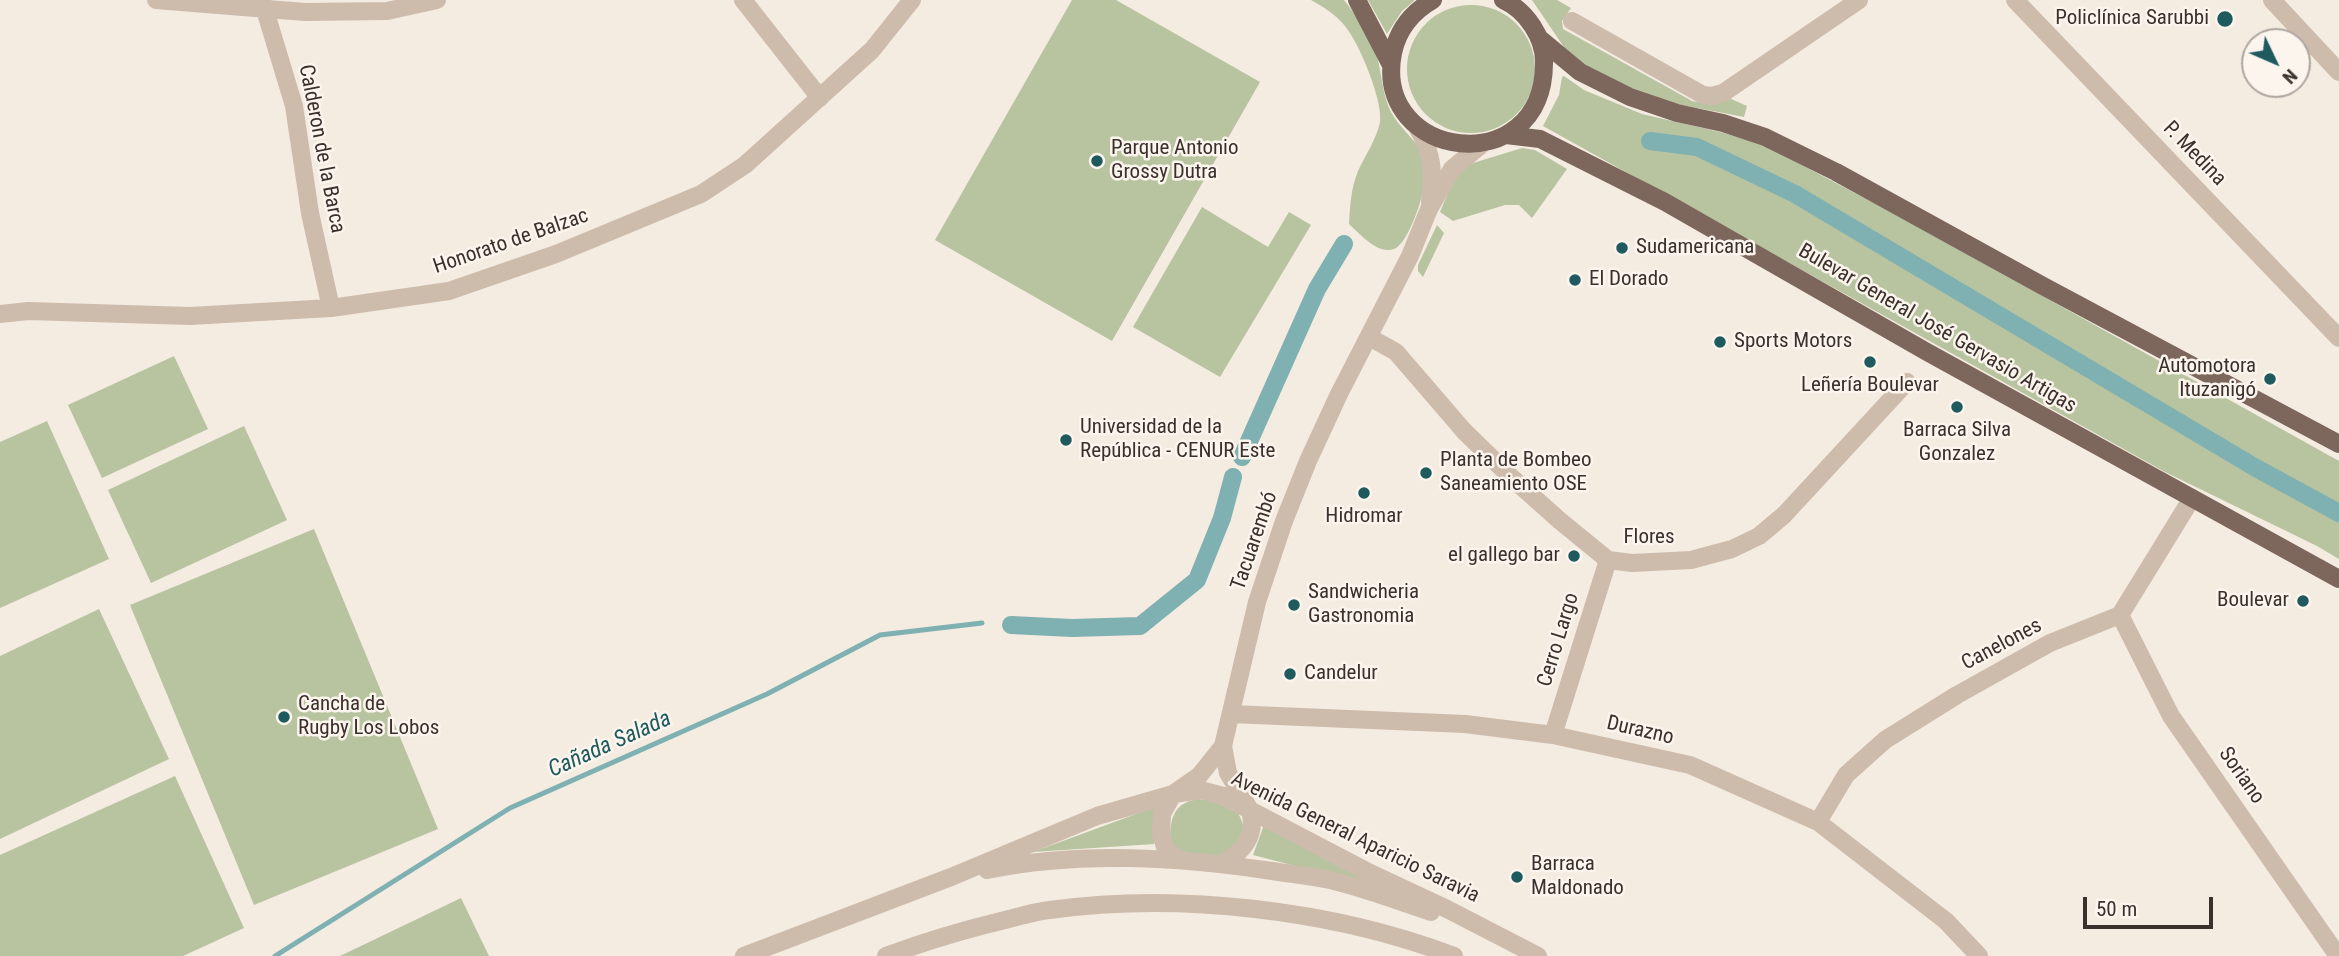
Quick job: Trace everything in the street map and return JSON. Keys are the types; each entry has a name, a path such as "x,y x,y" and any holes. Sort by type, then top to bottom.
{"main road":[{"path":"1357,0 1391,65"},
{"path":"1433,0 1421,7 1405,23 1395,42 1391,65 1393,88 1402,109 1418,127 1437,139 1459,145 1482,144 1506,135 1530,112 1544,82 1545,60 1539,38 1527,19 1503,0"},
{"path":"1539,38 1580,72 1630,97 1765,137 1836,172 2339,444"},
{"name":"Bulevar General José Gervasio Artigas","path":"1506,135 1540,139 1665,202 1927,352 2339,579"}],"street":[{"path":"156,0 264,4 304,12 387,11 437,0"},
{"path":"743,0 820,97"},
{"name":"Honorato de Balzac","path":"0,314 28,311 190,316 331,308 449,291 556,254 701,194 745,165 872,50 912,0"},
{"path":"1522,0 1527,19"},
{"path":"1572,21 1703,95 1712,96 1723,93 1859,0"},
{"name":"P. Medina","path":"2015,0 2339,338"},
{"path":"2272,0 2339,72"},
{"name":"Calderon de la Barca","path":"264,4 294,106 310,214 331,308"},
{"name":"Tacuarembó","path":"1418,127 1432,158 1433,184 1429,209"},
{"name":"Tacuarembó","path":"1173,794 1199,776 1223,746 1257,601 1284,521 1339,394 1410,256 1429,209 1452,169 1482,144"},
{"name":"Flores","path":"1369,337 1396,352 1464,430 1501,468 1559,520 1608,560 1632,563 1691,560 1732,549 1759,536 1784,515 1907,382"},
{"path":"2119,615 2192,498"},
{"name":"Cerro Largo","path":"1553,735 1608,560"},
{"name":"Canelones","path":"1818,822 1846,775 1885,740 1957,695 2050,643 2119,615"},
{"name":"Soriano","path":"2119,615 2171,716 2338,956"},
{"name":"Durazno","path":"1231,715 1465,724 1553,735 1690,765 1818,822 1947,921 1979,956"},
{"name":"Tacuarembó","path":"1223,746 1228,773 1250,810"},
{"name":"Avenida General Aparicio Saravia","path":"744,956 950,877 1097,816 1173,794 1201,790 1223,796 1538,956 1464,924 1330,880 1223,864 1140,858 1038,862 950,877"},
{"path":"1173,794 1162,814 1161,834 1166,850 1181,860"},
{"path":"1223,864 1243,850 1250,833 1250,810"},
{"path":"886,956 975,927 1049,910 1122,904 1193,904 1277,912 1364,928 1454,956"}],"green space":[{"name":"Parque Antonio Grossy Dutra","path":"1072,0 1116,0 1260,82 1112,341 935,240"},
{"path":"1311,0 1344,0 1354,13 1376,52 1384,93 1391,112 1426,160 1426,180 1413,222 1407,235 1394,249 1376,246 1349,224 1354,184 1380,122 1378,100 1369,72 1351,34 1334,15"},
{"path":"1368,0 1414,1 1402,11 1387,34"},
{"path":"1532,0 1557,0 1571,8 1562,21 1563,29 1692,101 1713,105 1729,98 1747,106 1744,117 1671,103 1600,76 1570,56"},
{"path":"1471,5 1495,10 1516,24 1530,45 1535,69 1530,93 1516,114 1495,128 1471,133 1447,128 1426,114 1412,93 1407,69 1412,45 1426,24 1447,10"},
{"path":"1564,76 1584,90 1642,114 1762,144 1906,220 2339,461 2339,559 2165,472 1543,126 1559,95"},
{"path":"1522,148 1535,150 1567,169 1532,218 1519,205 1505,205 1453,221 1440,212 1456,174 1470,164"},
{"path":"1202,207 1268,247 1289,212 1311,225 1220,377 1133,327"},
{"path":"1437,225 1444,233 1423,277 1418,271 1418,265"},
{"path":"174,356 208,429 102,478 68,405"},
{"path":"47,421 109,559 0,608 0,442"},
{"path":"244,426 287,520 151,583 108,490"},
{"name":"Cancha de Rugby Los Lobos","path":"314,529 438,829 254,905 130,605"},
{"path":"99,609 169,759 0,839 0,656"},
{"path":"175,776 244,928 183,956 0,956 0,855"},
{"path":"1198,799 1213,801 1238,813 1243,826 1241,838 1224,856 1215,859 1197,857 1170,842 1172,819 1178,808"},
{"path":"1155,807 1154,844 1033,852"},
{"path":"1264,825 1388,890 1253,855"},
{"path":"461,898 489,956 340,956"}],"waterway":[{"path":"1650,141 1697,147 1795,194 2256,468 2339,513"},
{"path":"1242,457 1317,289 1344,244"},
{"path":"1011,625 1072,628 1140,626 1197,580 1222,518 1233,477"},
{"name":"Cañada Salada","path":"275,956 510,808 767,694 880,635 982,623"}],"place":[{"name":"Policlínica Sarubbi","path":"2225,19"},
{"name":"Parque Antonio Grossy Dutra","path":"1097,161"},
{"name":"Sudamericana","path":"1622,248"},
{"name":"El Dorado","path":"1575,280"},
{"name":"Sports Motors","path":"1720,342"},
{"name":"Leñería Boulevar","path":"1870,362"},
{"name":"Automotora Ituzanigó","path":"2270,379"},
{"name":"Barraca Silva Gonzalez","path":"1957,407"},
{"name":"Universidad de la República - CENUR Este","path":"1066,440"},
{"name":"Planta de Bombeo Saneamiento OSE","path":"1426,473"},
{"name":"Hidromar","path":"1364,493"},
{"name":"el gallego bar","path":"1574,556"},
{"name":"Boulevar","path":"2303,601"},
{"name":"Sandwicheria Gastronomia","path":"1294,605"},
{"name":"Candelur","path":"1290,674"},
{"name":"Cancha de Rugby Los Lobos","path":"284,717"},
{"name":"Barraca Maldonado","path":"1517,877"}]}
